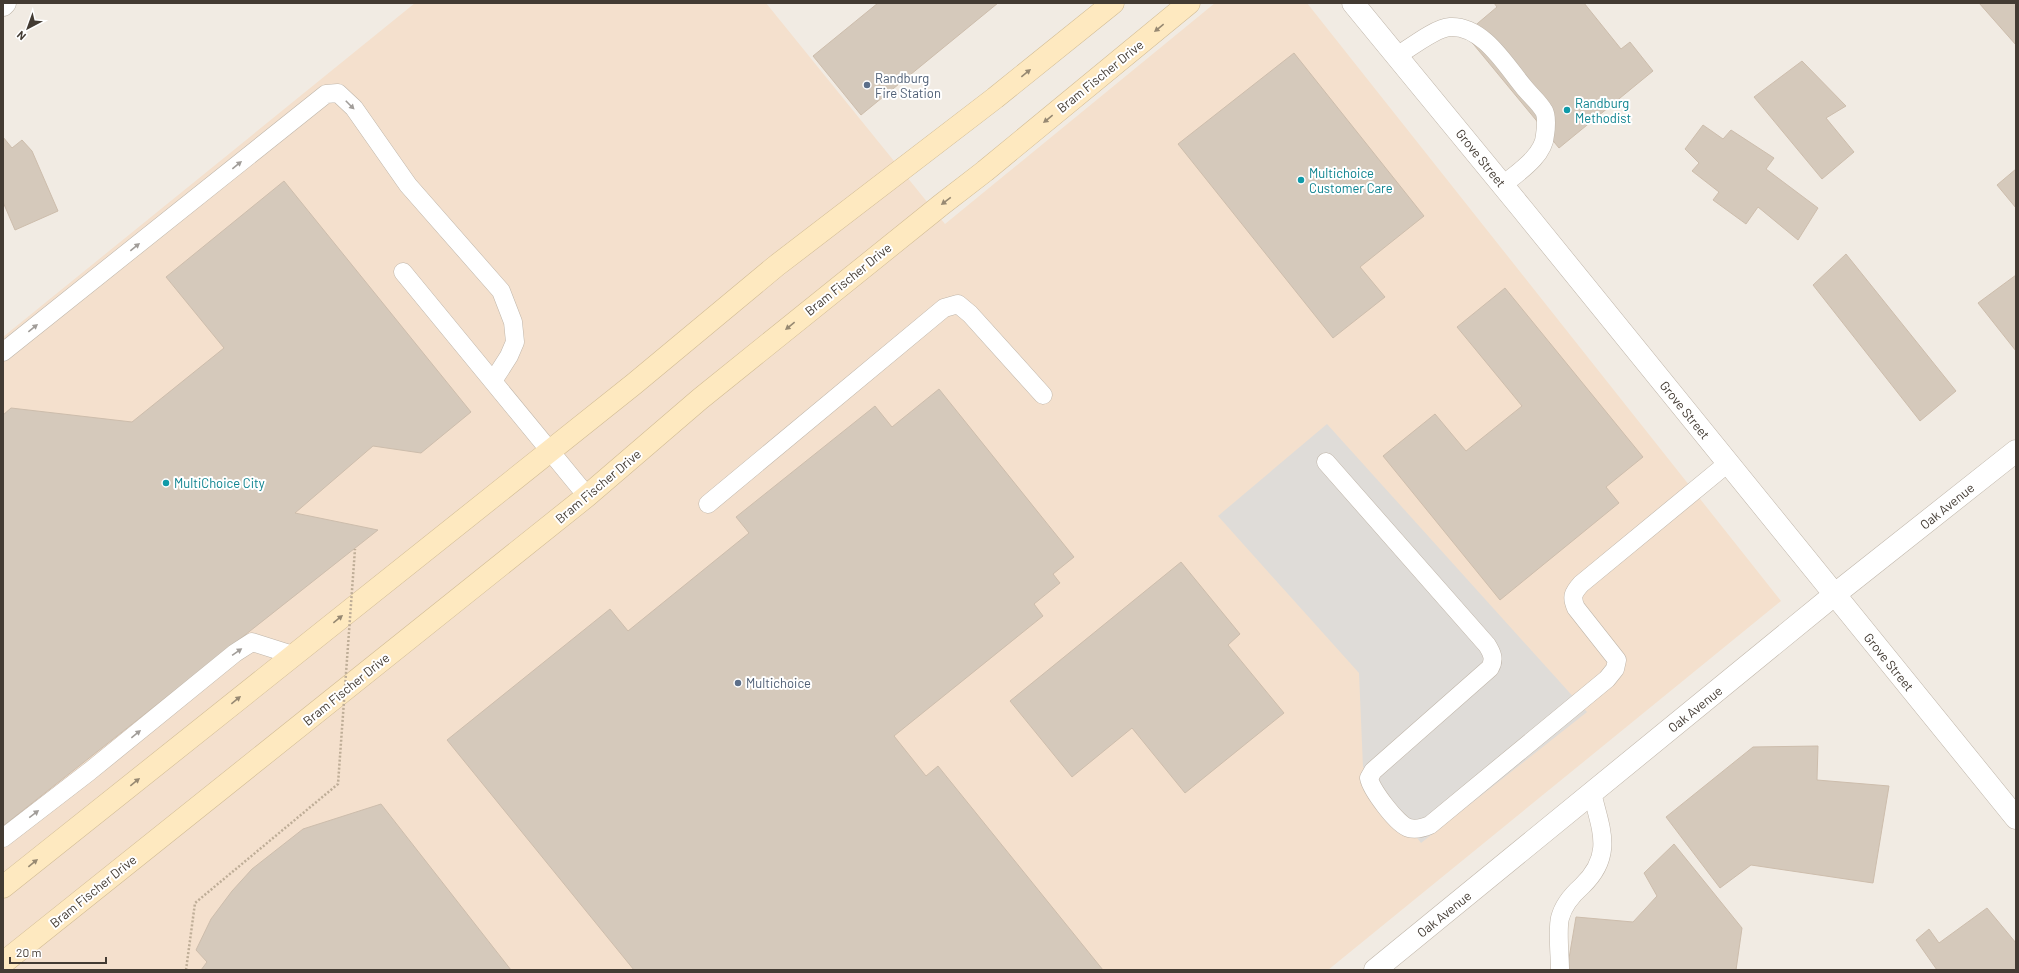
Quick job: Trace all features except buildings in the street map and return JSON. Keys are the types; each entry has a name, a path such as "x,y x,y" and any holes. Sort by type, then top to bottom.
{"main road":[{"path":"3,887 550,449 634,384 776,266 996,98 1113,3"},
{"name":"Bram Fischer Drive","path":"3,963 588,496 700,399 985,171 1189,3"}],"street":[{"name":"Grove Street","path":"1353,3 1503,185 2016,818"},
{"name":"Oak Avenue","path":"1375,970 1834,595 2016,450"}],"lane":[{"path":"1397,56 1430,35 1448,27 1461,28 1474,33 1486,43 1510,69 1545,112 1546,136 1538,152 1503,185"},
{"path":"3,352 326,94 338,93 354,108 408,186 501,291 513,322 516,342 493,381"},
{"path":"403,272 588,496"},
{"path":"708,504 944,308 958,304 970,314 1043,395"},
{"path":"1326,462 1488,645 1493,655 1490,668 1373,771 1369,778 1372,788 1400,822 1408,828 1416,829 1423,829 1430,825 1607,679 1615,669 1617,660 1614,653 1576,608 1572,599 1574,592 1581,584 1728,463"},
{"path":"3,838 90,771 235,653 252,642 293,655"},
{"path":"1560,970 1560,918 1574,894 1596,871 1603,851 1604,842 1592,793"}],"path":[{"path":"186,970 195,903 338,784 355,549"}],"shaded area":[{"path":"415,3 766,3 945,224 1215,3 1307,3 1781,601 1328,970 3,970 3,337"},
{"path":"1327,424 1587,712 1421,843 1363,767 1359,673 1218,516"}],"place":[{"name":"Randburg Fire Station","path":"867,85"},
{"name":"Randburg Methodist","path":"1567,110"},
{"name":"Multichoice Customer Care","path":"1301,180"},
{"name":"MultiChoice City","path":"166,483"},
{"name":"Multichoice","path":"738,683"}]}
